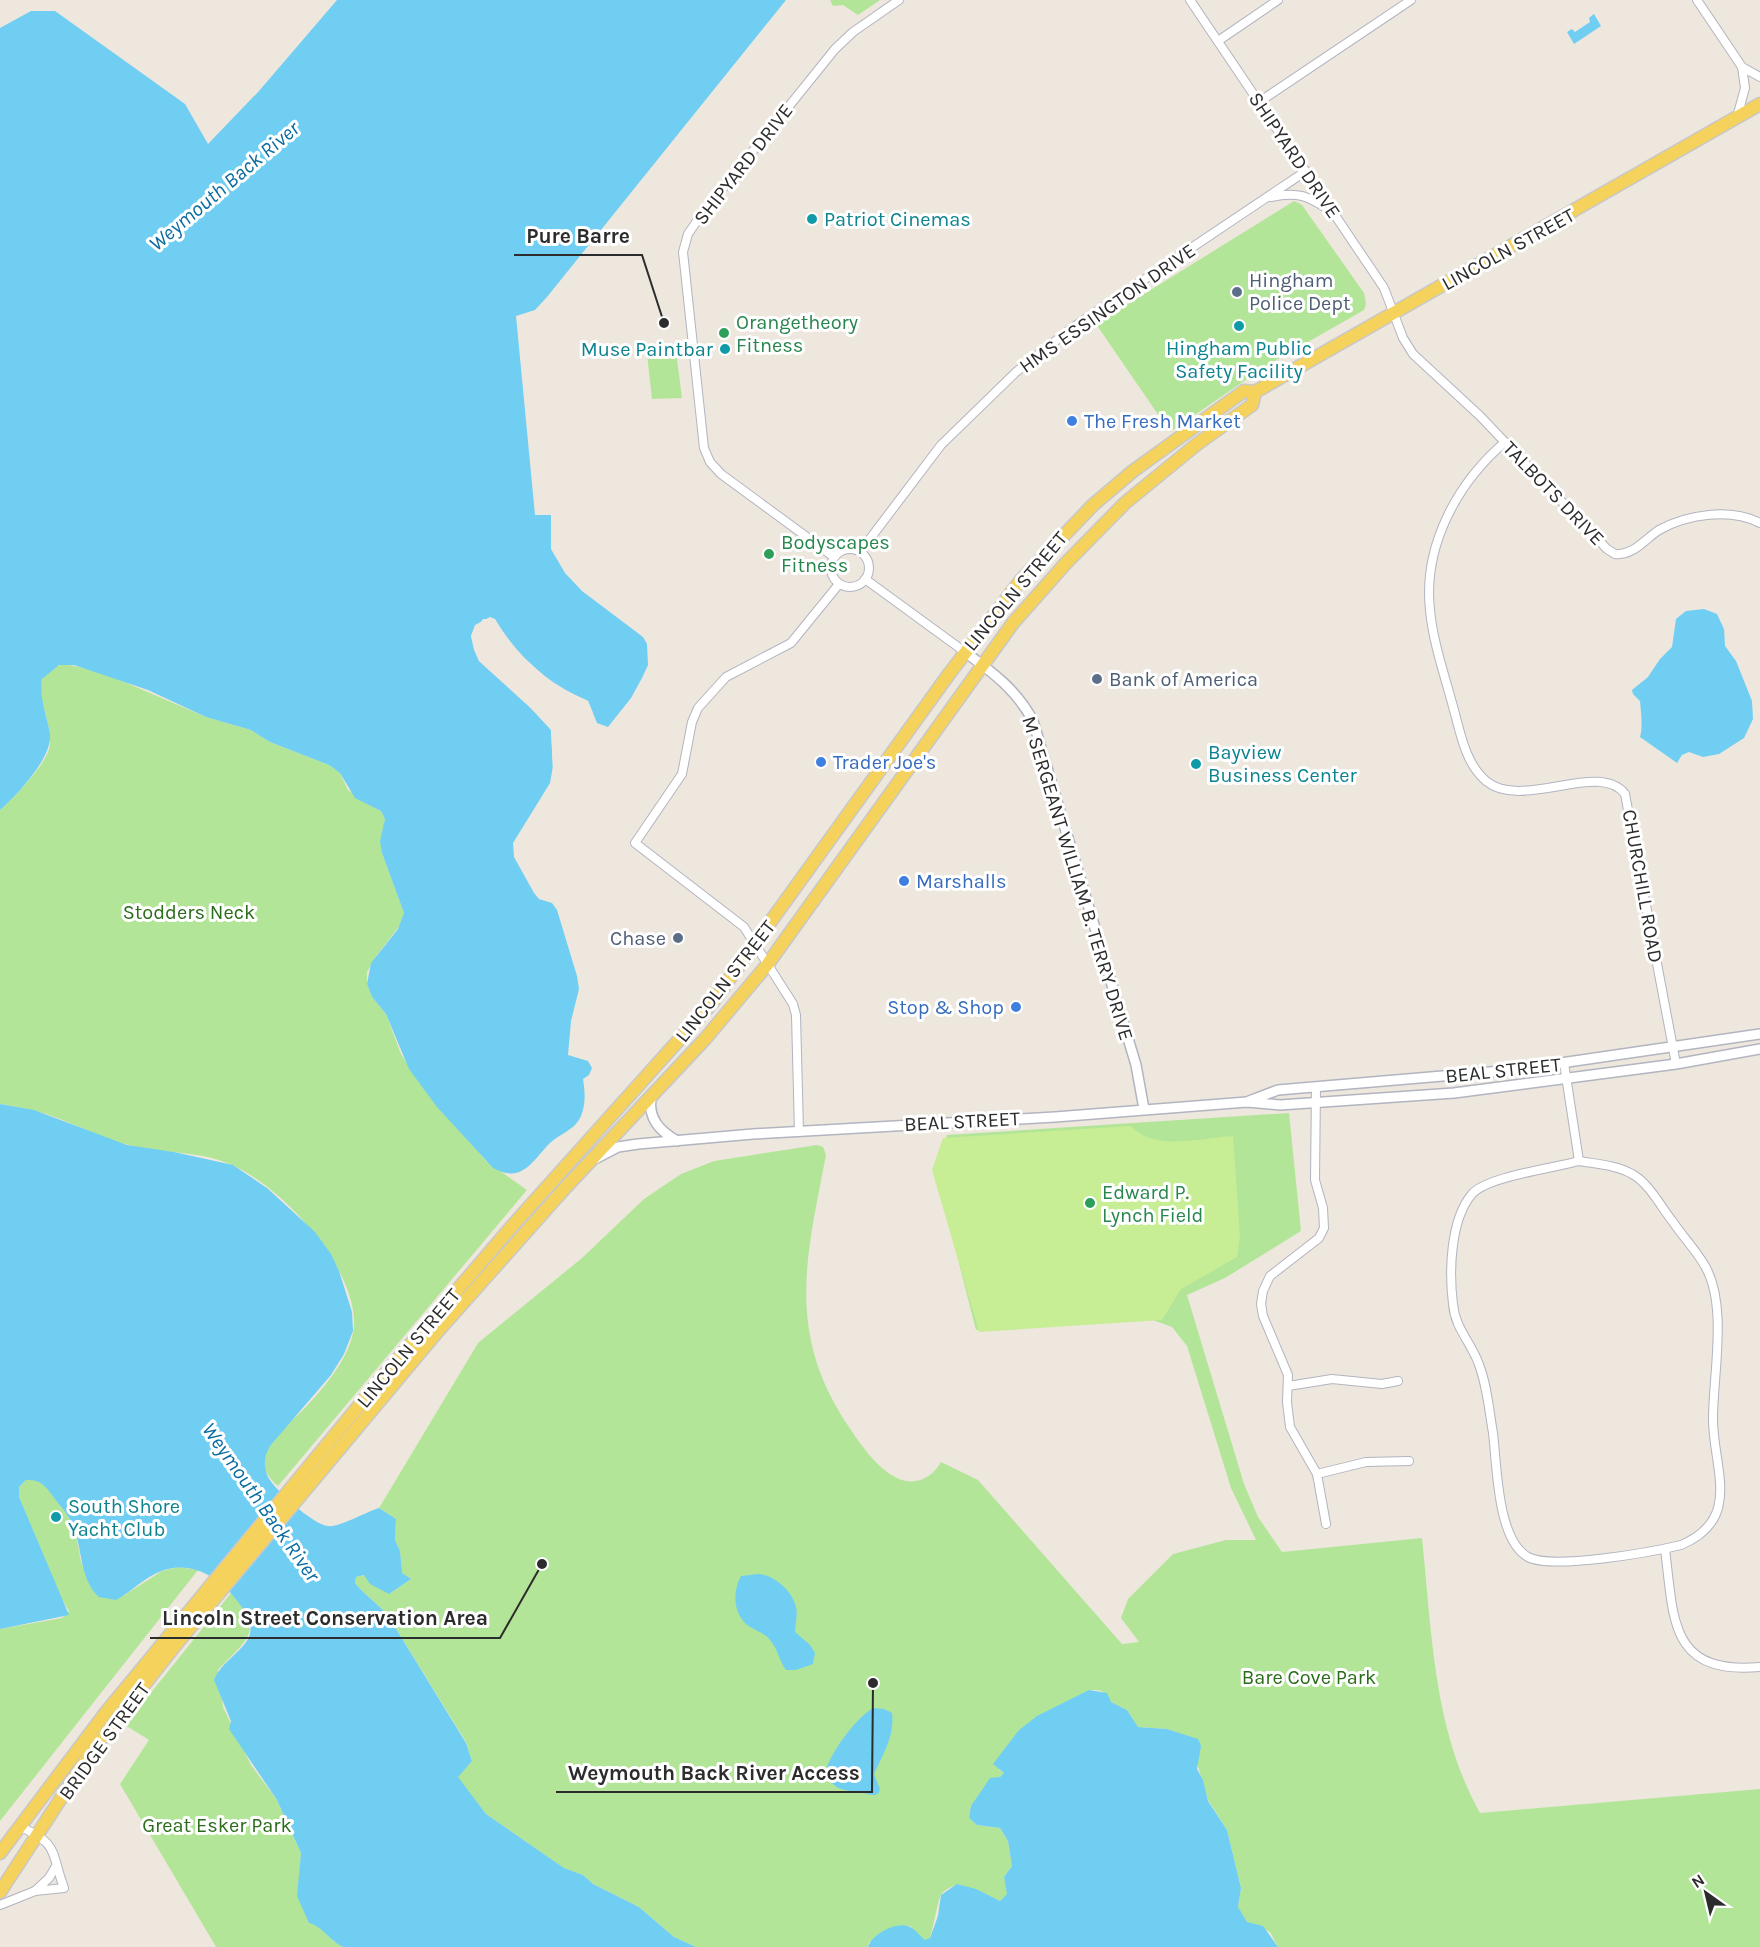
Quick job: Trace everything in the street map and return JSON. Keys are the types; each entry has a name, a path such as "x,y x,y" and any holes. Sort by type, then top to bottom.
{"main road":[{"name":"LINCOLN STREET","path":"211,1594 461,1285 704,1012 756,945 965,652 1044,553 1094,505 1211,413 1244,391 1255,392 1639,176 1760,104"},
{"name":"LINCOLN STREET","path":"296,1491 592,1160 651,1098 767,965 1013,622 1095,533 1170,466 1252,405 1255,392"},
{"name":"BRIDGE STREET","path":"0,1853 107,1712 211,1594"},
{"name":"BRIDGE STREET","path":"0,1892 115,1719 211,1594"}],"street":[{"name":"SHIPYARD DRIVE","path":"834,557 721,474 706,455 702,438 682,262 685,242 699,218 835,49 853,32 899,0"},
{"name":"SHIPYARD DRIVE","path":"1190,0 1384,288 1393,313"},
{"path":"1218,41 1278,0"},
{"path":"1259,102 1411,0"},
{"path":"1697,0 1742,67 1745,88 1737,117"},
{"path":"1742,67 1760,77"},
{"name":"HMS ESSINGTON DRIVE","path":"860,552 940,445 1009,378 1072,328 1306,171"},
{"path":"1266,198 1292,192 1314,199 1335,214"},
{"name":"TALBOTS DRIVE","path":"1393,313 1413,354 1505,442 1597,540 1615,554 1629,552 1660,530 1698,516 1730,515 1760,523"},
{"name":"CHURCHILL ROAD","path":"1505,442 1467,481 1455,500 1435,549 1429,591 1436,646 1467,754 1479,775 1490,784 1499,788 1535,790 1606,781 1620,788 1625,794 1676,1064"},
{"path":"845,550 860,552 868,566 865,579 856,586 839,584 832,574 834,557 845,550"},
{"path":"865,579 965,652"},
{"path":"798,1132 796,1015 793,1004 744,927 635,843 682,774 692,722 702,704 726,677 791,643 839,584"},
{"name":"M SERGEANT WILLIAM B. TERRY DRIVE","path":"965,652 1020,698 1033,721 1136,1065 1144,1109"},
{"name":"BEAL STREET","path":"1247,1102 1278,1090 1450,1076 1564,1063 1760,1034"},
{"name":"BEAL STREET","path":"592,1160 618,1147 677,1141 1247,1102 1280,1105 1454,1093 1676,1064 1760,1049"},
{"path":"1564,1063 1579,1161"},
{"path":"1316,1087 1315,1180 1323,1209 1324,1228 1319,1238 1278,1267 1270,1276 1263,1291 1261,1304 1263,1316 1285,1362 1290,1427 1317,1474 1326,1524"},
{"path":"651,1098 651,1114 655,1122 677,1141"},
{"path":"1579,1161 1633,1174 1706,1267 1712,1282 1718,1330 1713,1428 1721,1475 1720,1502 1711,1523 1696,1539 1665,1549 1550,1563 1527,1557 1516,1545 1504,1516 1490,1414 1479,1364 1458,1328 1454,1316 1451,1282 1453,1255 1463,1206 1480,1186 1579,1161"},
{"path":"1288,1386 1332,1379 1382,1384 1398,1381"},
{"path":"1317,1474 1366,1462 1409,1461"},
{"path":"1665,1549 1677,1629 1686,1646 1704,1661 1730,1667 1760,1667"},
{"path":"0,1905 35,1891 64,1888 52,1847 38,1835 19,1826"},
{"path":"35,1891 49,1878 56,1866"}],"green space":[{"path":"830,0 880,0 858,15 843,5 833,6"},
{"path":"1294,201 1302,205 1364,293 1366,304 1364,310 1266,366 1170,432 1096,324"},
{"path":"676,351 682,398 652,399 647,354"},
{"name":"Stodders Neck","path":"65,664 101,672 206,717 251,730 270,742 329,765 340,773 348,790 381,811 385,819 382,853 404,913 401,924 367,972 367,984 372,997 386,1014 401,1054 422,1086 486,1161 527,1190 278,1486 265,1468 264,1459 268,1448 281,1430 303,1410 327,1382 342,1360 352,1337 354,1325 351,1302 343,1279 329,1255 293,1210 252,1176 232,1165 193,1154 125,1144 43,1113 0,1104 0,810 45,759 50,741 42,700 43,677 50,669"},
{"name":"Bare Cove Park","path":"1289,1113 1301,1231 1225,1278 1187,1295 1244,1484 1258,1517 1282,1552 1422,1538 1432,1644 1444,1714 1464,1781 1480,1813 1760,1789 1760,1947 1278,1947 1270,1932 1247,1922 1241,1915 1238,1907 1241,1888 1227,1830 1208,1800 1189,1737 1167,1729 1138,1727 1127,1710 1111,1702 1105,1693 1097,1690 1089,1690 1019,1730 999,1770 1004,1773 971,1806 969,1818 977,1825 1000,1828 1008,1841 1012,1866 1004,1877 1008,1894 1000,1901 958,1884 948,1888 942,1893 930,1938 925,1941 910,1926 869,1942 868,1947 696,1947 674,1937 639,1907 593,1884 583,1875 564,1868 486,1814 457,1777 472,1761 466,1742 390,1619 355,1583 356,1577 364,1575 389,1594 411,1579 401,1573 400,1551 395,1540 396,1519 379,1508 478,1343 582,1258 644,1199 681,1174 714,1161 817,1145 823,1147 826,1155 812,1228 808,1263 806,1296 809,1329 816,1362 830,1395 851,1430 878,1464 899,1479 918,1481 923,1479 929,1476 941,1462 978,1480 1122,1644 1139,1642 1121,1618 1128,1599 1173,1554 1226,1540 1256,1540 1231,1488 1187,1346 1172,1327 1147,1318 976,1330 935,1170 947,1135"},
{"name":"Edward P. Lynch Field","path":"1131,1126 1152,1139 1165,1141 1193,1141 1233,1136 1240,1236 1237,1257 1181,1289 1162,1320 979,1332 932,1170 943,1138"},
{"path":"34,1479 45,1485 69,1517 76,1534 81,1562 95,1593 123,1596 162,1571 178,1567 198,1570 0,1821 0,1629 62,1618 69,1611 54,1586 19,1497 19,1487 26,1480"},
{"name":"Great Esker Park","path":"231,1593 248,1616 250,1626 244,1642 218,1670 223,1707 251,1765 277,1800 301,1853 298,1896 319,1926 333,1941 344,1947 216,1947 120,1784 149,1740 125,1725"}],"water":[{"name":"Weymouth Back River","path":"337,0 786,0 547,297 535,310 516,316 535,515 551,515 551,549 565,573 582,591 643,637 647,644 648,665 631,698 608,727 597,723 588,701 560,686 524,657 495,619 483,619 471,636 479,661 525,702 551,730 553,766 550,783 513,843 514,857 534,893 539,899 552,903 557,910 579,989 571,1021 568,1055 588,1061 592,1068 589,1075 583,1079 585,1093 583,1111 578,1121 519,1172 503,1172 493,1168 437,1107 409,1069 386,1014 372,997 367,984 371,963 398,929 404,913 382,853 380,841 385,819 381,811 355,798 340,773 329,765 270,742 251,730 206,717 148,690 74,665 59,665 42,679 42,700 50,734 46,753 24,785 0,810 0,28 31,11 55,11 185,104 208,144 259,91"},
{"path":"1594,14 1601,26 1574,44 1567,32 1572,29 1575,32 1590,22 1589,18"},
{"path":"1704,609 1717,614 1724,629 1725,646 1736,661 1752,701 1753,719 1744,738 1719,754 1703,757 1689,752 1682,755 1677,763 1640,737 1642,725 1640,701 1632,690 1648,677 1660,659 1672,647 1676,619 1686,611"},
{"name":"Weymouth Back River","path":"0,1104 34,1110 127,1145 174,1152 233,1165 267,1188 315,1232 331,1254 339,1271 352,1312 353,1331 344,1354 331,1375 270,1446 265,1461 268,1477 295,1506 321,1524 338,1525 379,1508 396,1519 395,1540 400,1551 402,1573 411,1579 389,1594 370,1584 364,1575 356,1577 355,1583 390,1619 466,1743 472,1761 458,1777 486,1814 564,1868 583,1875 593,1884 639,1907 674,1937 696,1947 344,1947 335,1942 319,1928 309,1923 297,1896 301,1853 277,1800 229,1729 231,1721 214,1680 221,1668 242,1648 249,1637 250,1623 239,1603 210,1576 188,1568 164,1570 151,1576 116,1600 99,1597 88,1582 72,1523 47,1488 35,1481 26,1480 19,1487 19,1497 69,1615 0,1629"},
{"path":"758,1574 776,1580 791,1595 797,1610 795,1632 810,1645 815,1653 813,1664 796,1670 786,1670 768,1638 750,1627 740,1617 735,1596 738,1582 741,1576"},
{"path":"1089,1690 1107,1693 1111,1702 1127,1710 1138,1727 1167,1729 1198,1739 1201,1746 1197,1769 1203,1780 1208,1801 1227,1830 1241,1888 1238,1907 1247,1922 1263,1926 1278,1947 868,1947 879,1934 898,1925 912,1928 925,1940 930,1938 938,1916 941,1895 957,1884 976,1889 1000,1901 1007,1894 1004,1877 1012,1866 1008,1841 1000,1828 977,1825 969,1818 971,1806 990,1778 1000,1777 1004,1773 993,1764 1019,1730 1037,1716"},
{"path":"873,1708 884,1709 892,1713 892,1729 888,1744 874,1774 880,1789 878,1794 873,1795 839,1788 831,1782 825,1772 844,1737 858,1720"}],"pier":[{"path":"490,617 495,619 509,644 554,685 588,701 593,713 591,717 586,703 552,687 507,646 493,621 485,621 478,627 474,637 481,659 527,700 553,729 556,766 553,773 551,730 547,723 479,661 474,650 471,636 475,625"}],"place":[{"name":"Patriot Cinemas","path":"812,219"},
{"name":"Hingham Police Dept","path":"1237,292"},
{"name":"Pure Barre","path":"664,323"},
{"name":"Hingham Public Safety Facility","path":"1239,326"},
{"name":"Orangetheory Fitness","path":"724,333"},
{"name":"Muse Paintbar","path":"725,349"},
{"name":"The Fresh Market","path":"1072,421"},
{"name":"Bodyscapes Fitness","path":"769,554"},
{"name":"Bank of America","path":"1097,679"},
{"name":"Trader Joe's","path":"821,762"},
{"name":"Bayview Business Center","path":"1196,764"},
{"name":"Marshalls","path":"904,881"},
{"name":"Chase","path":"678,938"},
{"name":"Stop & Shop","path":"1016,1007"},
{"name":"Edward P. Lynch Field","path":"1090,1203"},
{"name":"South Shore Yacht Club","path":"56,1517"},
{"name":"Lincoln Street Conservation Area","path":"542,1564"},
{"name":"Weymouth Back River Access","path":"873,1683"}]}
